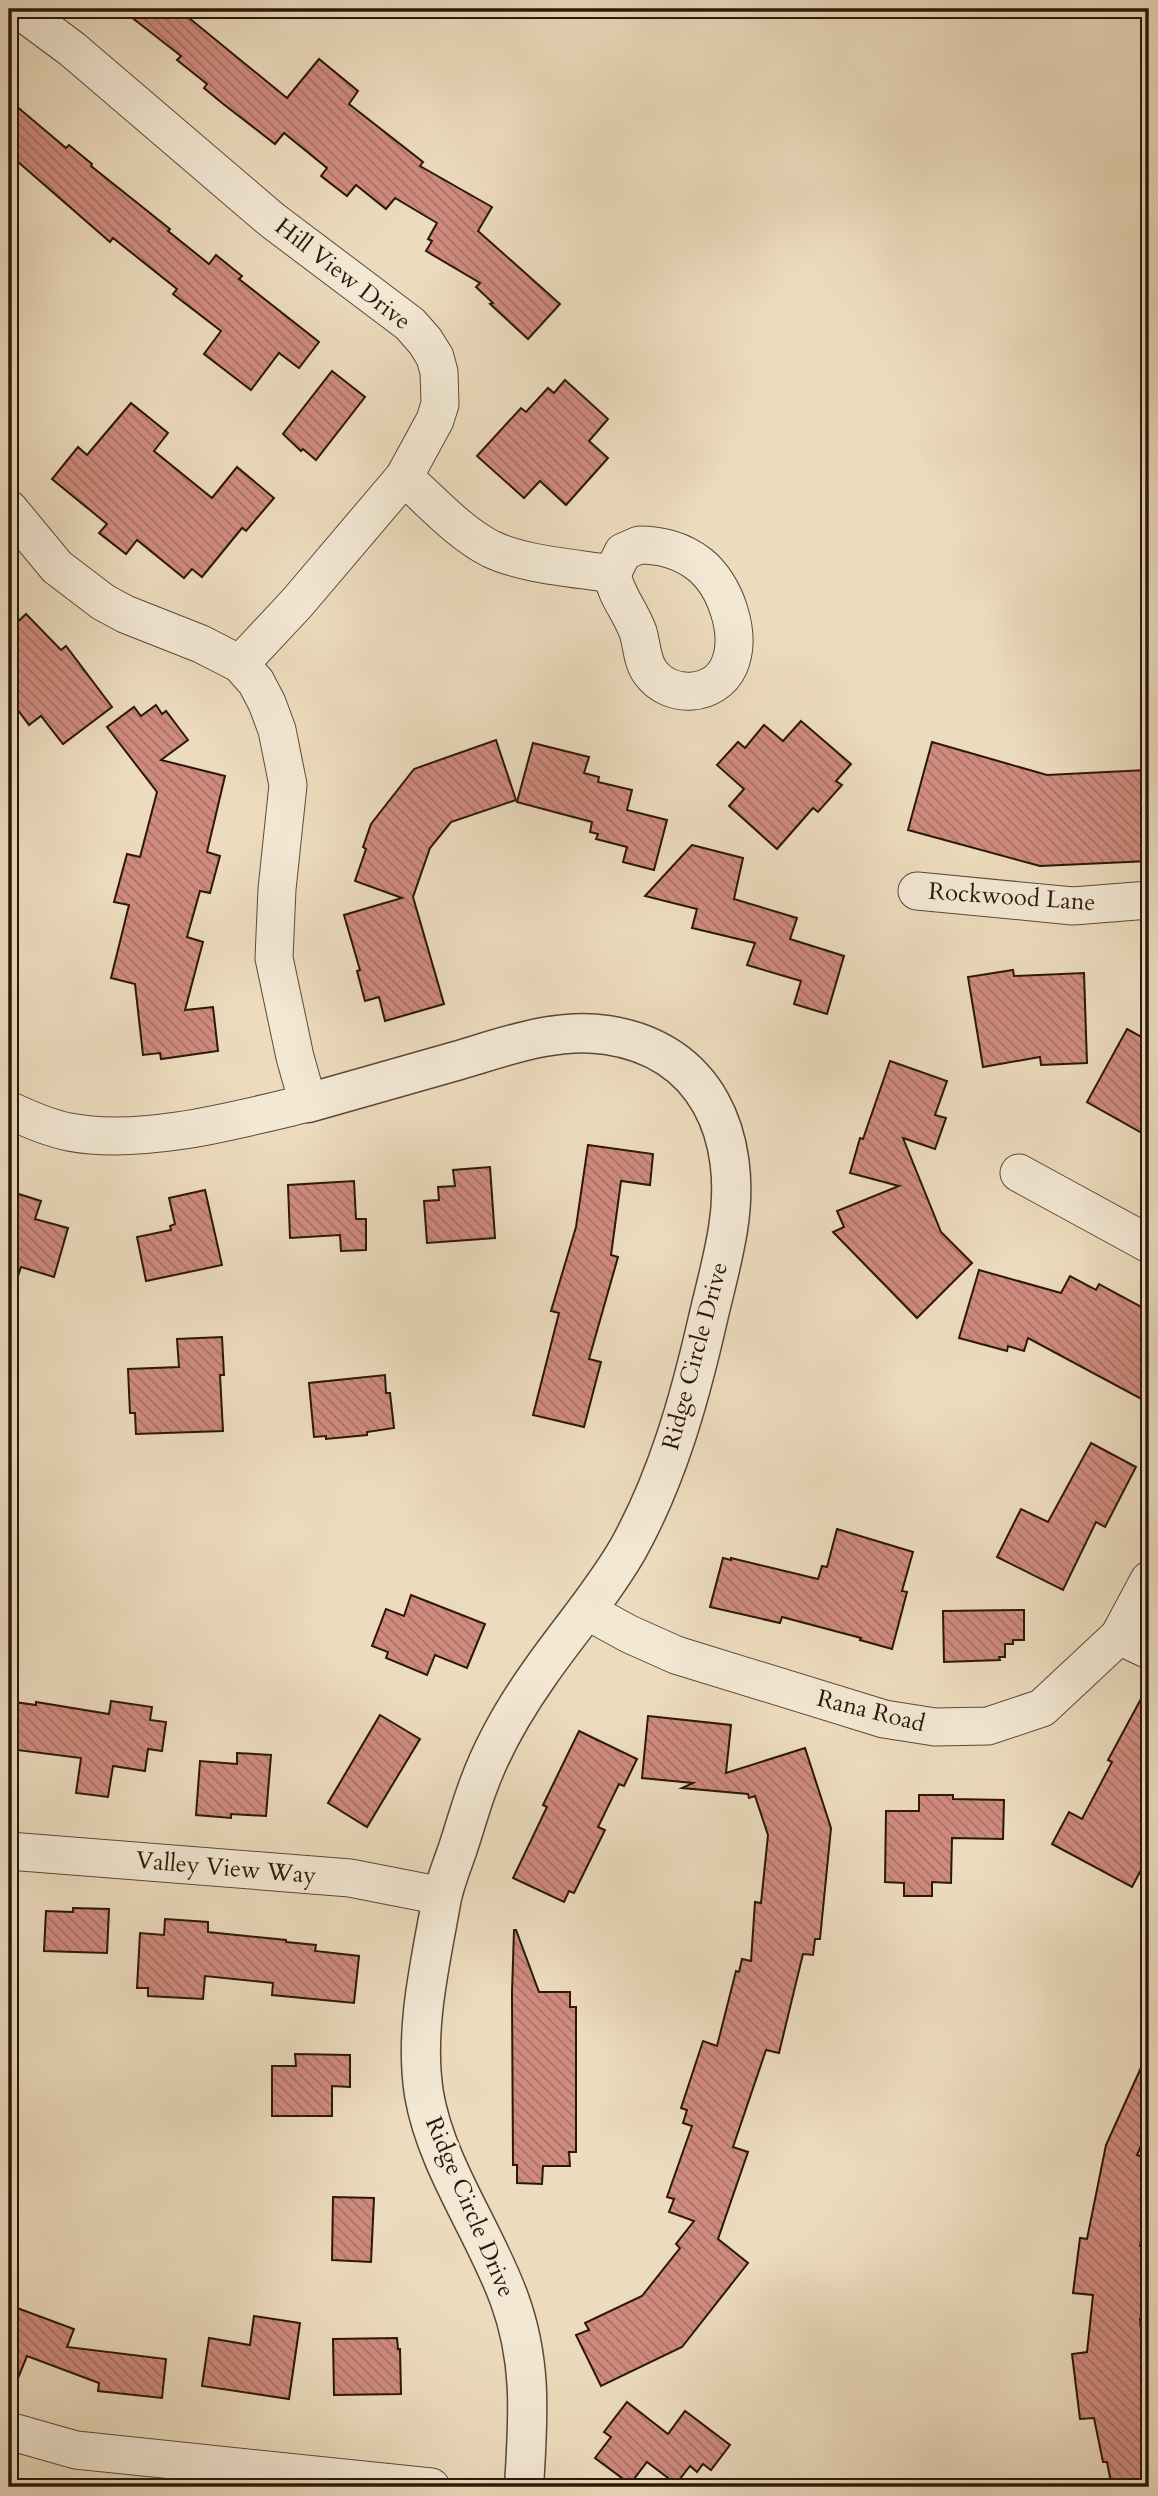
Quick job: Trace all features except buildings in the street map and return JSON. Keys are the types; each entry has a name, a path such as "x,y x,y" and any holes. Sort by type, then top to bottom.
{"street":[{"name":"Hill View Drive","path":"18,9 72,49 272,219 410,324 435,357 439,372 440,404 435,420 404,477 298,603 240,664"},
{"path":"404,477 472,537 492,549 515,558 612,574"},
{"path":"9,509 57,566 103,602 125,614 201,644 240,664 256,682 267,703 277,730 288,785 277,889 274,958 295,1057 308,1103"},
{"name":"Rockwood Lane","path":"917,891 1073,906 1149,900"},
{"name":"Ridge Circle Drive","path":"9,1110 70,1132 132,1135 221,1124 308,1103 520,1042 557,1035 602,1034 642,1043 664,1053 687,1070 702,1088 721,1126 728,1155 731,1186 728,1227 692,1388 656,1494 626,1552 587,1611 538,1675 497,1743 479,1783 442,1896 424,2004 424,2094 437,2141 508,2295 526,2360 528,2420 524,2487"},
{"path":"1019,1173 1149,1244"},
{"name":"Rana Road","path":"587,1611 676,1655 884,1719 935,1727 988,1726 1042,1708 1134,1643 1149,1580"},
{"name":"Valley View Way","path":"9,1851 350,1878 442,1896"},
{"path":"9,2431 76,2450 431,2487"}]}
